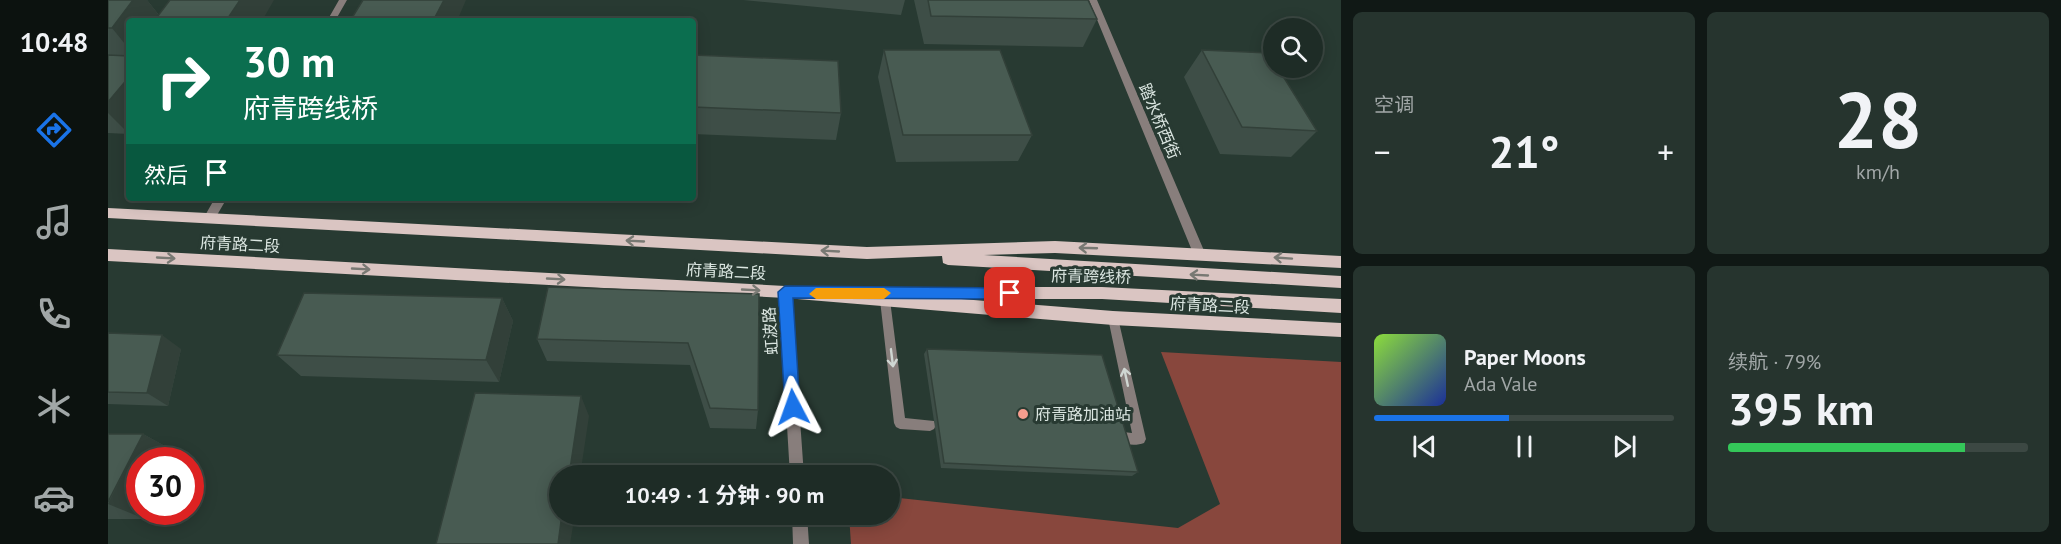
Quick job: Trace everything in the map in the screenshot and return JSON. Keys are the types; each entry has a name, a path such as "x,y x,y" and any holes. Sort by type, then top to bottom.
{"main road":[{"name":"府青路二段","path":"108,213 867,253 1054,247 1341,262"},
{"name":"府青跨线桥","path":"867,253 1096,270 1341,282"},
{"name":"府青路二段","path":"108,255 785,292 1113,318 1341,330"},
{"name":"府青跨线桥","path":"804,294 1102,293 1341,306"}],"street":[{"path":"332,18 344,0"},
{"name":"踏水桥西街","path":"1093,0 1199,253"},
{"path":"208,219 219,201"},
{"name":"虹波路","path":"785,292 796,465"},
{"path":"800,525 801,544"}],"lane":[{"path":"885,300 900,423 930,425"},
{"path":"1113,318 1140,438 1124,438"}],"shaded area":[{"path":"1161,352 1341,362 1341,544 851,544 850,525 900,525 900,498 1178,528 1220,504"}],"building":[{"path":"108,0 133,0 112,28 108,28"},
{"path":"170,0 240,0 228,18 156,18"},
{"path":"363,0 444,0 435,18 352,18"},
{"path":"928,0 1088,0 1097,19 931,16"},
{"path":"884,50 1000,50 1032,135 903,135"},
{"path":"1202,50 1263,53 1263,78 1284,78 1317,131 1242,127"},
{"path":"108,55 126,56 126,81 108,102"},
{"path":"696,55 838,61 841,113 696,107"},
{"path":"548,287 759,294 758,410 710,408 688,343 537,339"},
{"path":"304,293 502,298 486,360 277,355"},
{"path":"108,333 162,335 147,393 108,392"},
{"name":"府青路加油站","path":"927,349 1102,355 1138,472 944,463"},
{"path":"475,393 581,396 571,465 549,465 549,525 561,525 558,544 436,544"},
{"path":"108,434 143,434 136,447 126,447 126,467 108,502"}],"slow traffic":[{"path":"816,294 884,293"}],"place":[{"name":"府青路加油站","path":"1023,414"}],"route":[{"path":"793,407 785,292 804,294 1010,293"}]}
